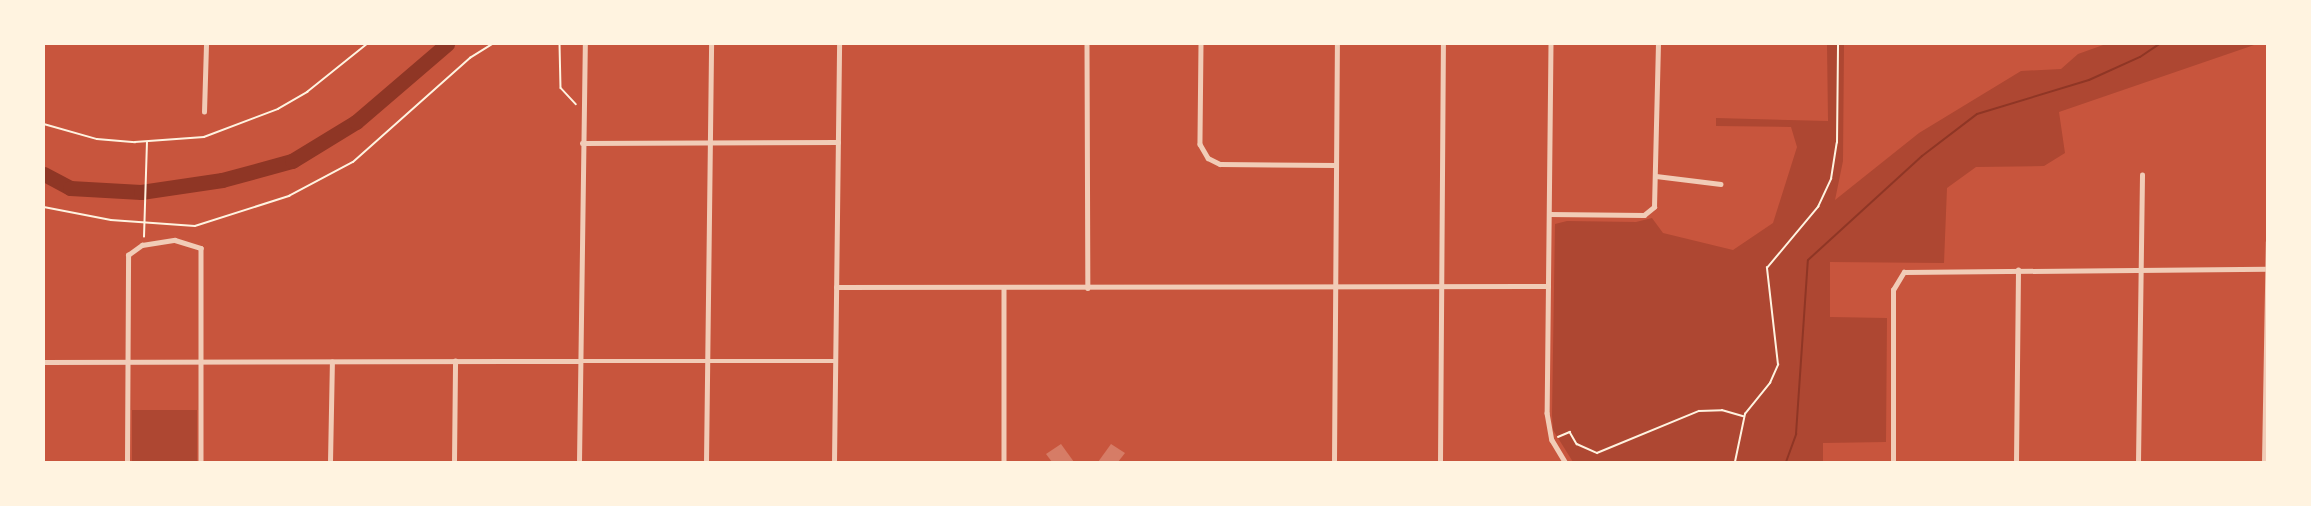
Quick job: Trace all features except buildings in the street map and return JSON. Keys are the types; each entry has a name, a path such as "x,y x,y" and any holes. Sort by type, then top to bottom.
{"street":[{"path":"204,112 206,44"},
{"path":"579,462 582,104 585,44"},
{"path":"706,462 711,44"},
{"path":"834,462 839,44"},
{"path":"1087,44 1089,288"},
{"path":"1201,44 1200,144 1208,159 1220,164 1335,165"},
{"path":"1334,462 1337,44"},
{"path":"1440,462 1443,44"},
{"path":"1551,44 1546,413 1552,440 1564,462"},
{"path":"1549,214 1644,214 1652,210 1656,176 1658,44"},
{"path":"582,143 838,142"},
{"path":"2138,462 2142,175"},
{"path":"1656,176 1720,183"},
{"path":"127,462 130,253 163,240 188,242 201,248 201,462"},
{"path":"2264,462 2268,242"},
{"path":"1893,462 1896,279 1913,269 2267,269"},
{"path":"2016,462 2018,270"},
{"path":"836,287 1089,288 1335,284 1548,286"},
{"path":"1004,288 1004,462"},
{"path":"454,462 455,361"},
{"path":"44,362 834,362"},
{"path":"330,462 332,362"}],"path":[{"path":"44,124 97,139 147,142 204,137 251,122 307,92 367,44"},
{"path":"44,207 111,220 195,226 289,196 353,162 470,58 492,44"},
{"path":"560,44 561,88 572,96 572,104 582,104"},
{"path":"1735,462 1744,417 1778,365 1767,268 1818,207 1832,179 1837,143 1838,44"},
{"path":"144,240 147,142"},
{"path":"1552,440 1570,432 1577,444 1597,453 1699,411 1722,410 1744,417"}],"shaded area":[{"path":"1827,44 1844,44 1843,161 1835,200 1919,133 2021,71 2061,69 2078,54 2106,44 2257,44 2059,112 2065,153 2044,166 1976,167 1947,188 1944,263 1830,262 1830,317 1887,318 1886,442 1823,443 1823,462 1573,462 1553,430 1555,224 1567,221 1636,222 1652,218 1663,233 1733,250 1773,223 1797,147 1791,127 1716,126 1716,118 1828,121"},
{"path":"132,410 197,410 197,462 132,462"}],"waterway":[{"path":"44,174 70,188 141,192 222,180 292,161 356,122 447,44"},
{"path":"1786,462 1796,434 1808,260 1922,156 1977,114 2089,80 2140,57 2159,44"}]}
